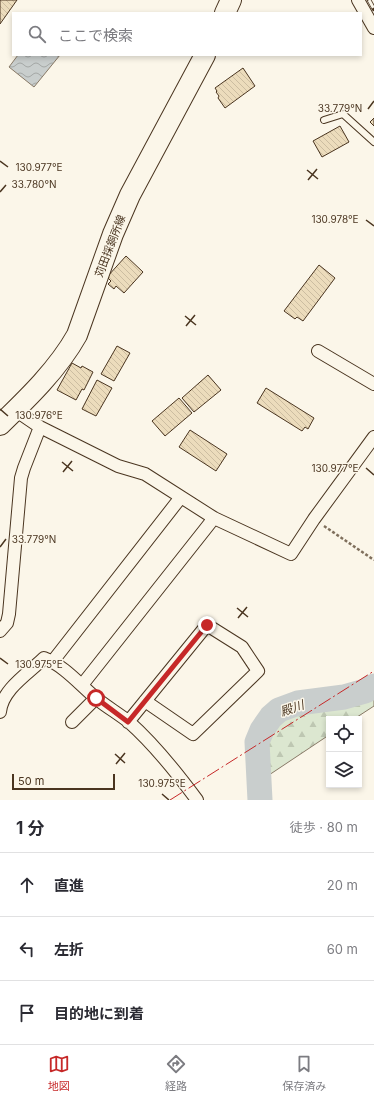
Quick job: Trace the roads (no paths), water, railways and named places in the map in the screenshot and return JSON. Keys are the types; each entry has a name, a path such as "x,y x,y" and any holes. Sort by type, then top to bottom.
{"main road":[{"path":"225,12 231,0"},
{"name":"苅田採銅所線","path":"0,425 69,350 77,335 105,256 130,195 204,56"}],"street":[{"path":"358,0 374,28"},
{"path":"318,351 374,384"},
{"path":"15,410 40,427 118,466 145,474 214,518 291,554 314,519 374,437"},
{"path":"0,631 7,624 9,614 21,478 40,427"},
{"path":"52,662 181,497"},
{"path":"82,685 214,518"},
{"path":"128,722 145,701 207,625 242,647 258,671 193,734 145,701"},
{"path":"0,712 0,706 19,680 44,658 52,662 128,722 168,763 198,800"},
{"path":"72,722 96,698"}],"lane":[{"path":"324,120 343,114 374,142"}],"water":[{"path":"17,56 59,56 34,87 9,67"}],"waterway":[{"name":"殿川","path":"260,800 257,742 262,730 271,717 279,710 298,703 344,697 365,691 374,686"}],"railway":[{"path":"369,0 374,9"}]}
